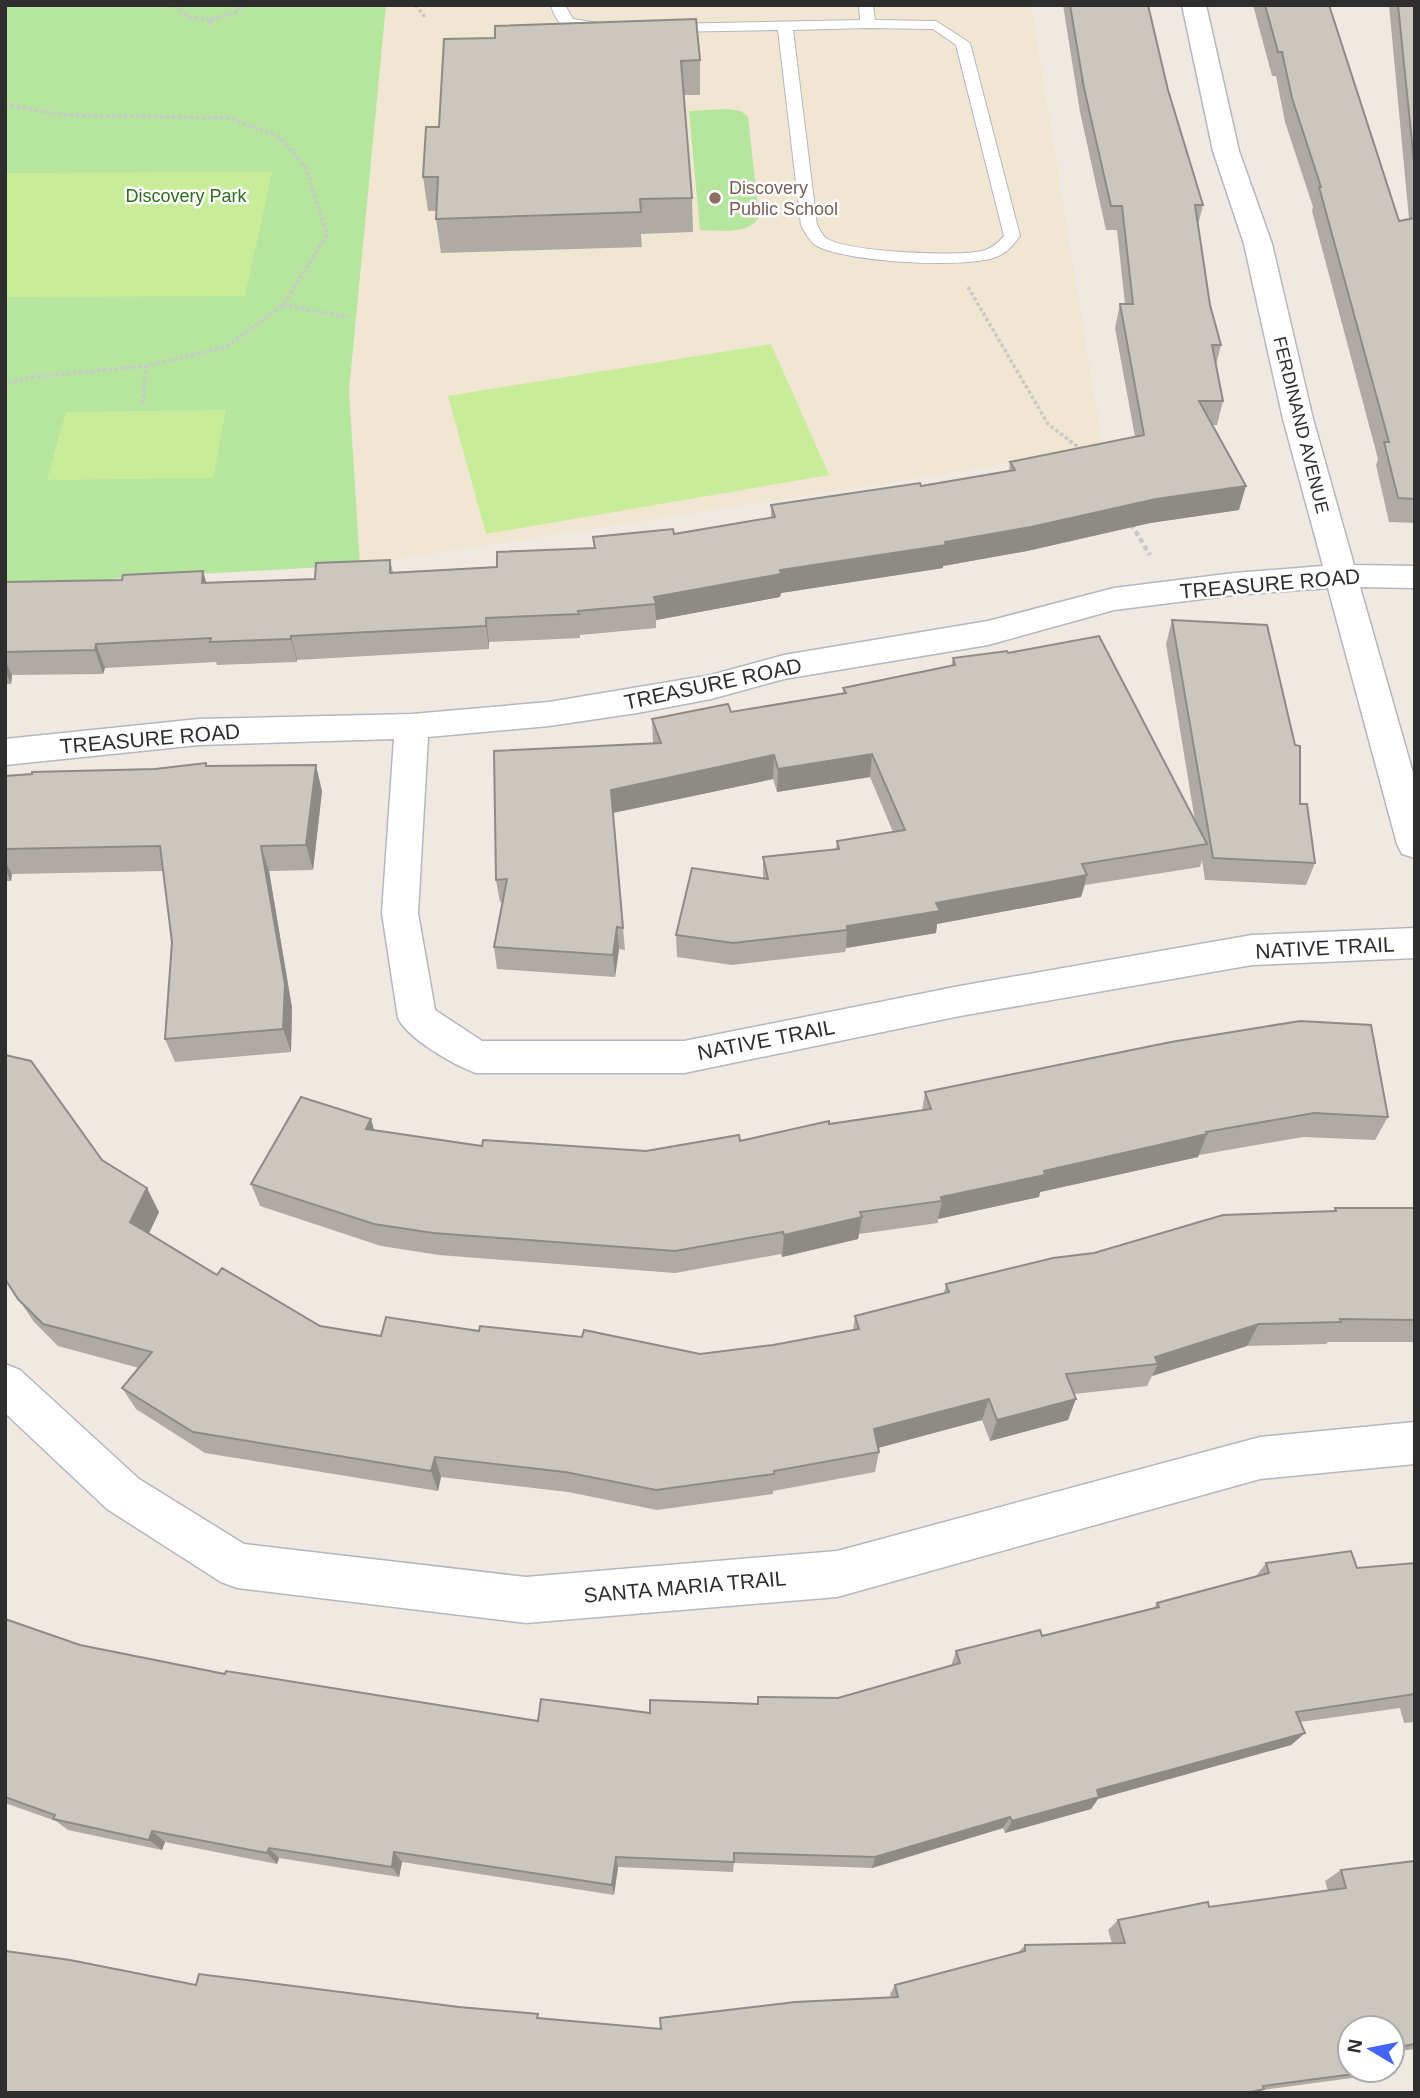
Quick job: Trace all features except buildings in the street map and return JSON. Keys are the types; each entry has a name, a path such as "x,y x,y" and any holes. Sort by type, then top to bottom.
{"street":[{"name":"FERDINAND AVENUE","path":"1194,5 1226,151 1258,244 1298,419 1339,576 1415,845"},
{"name":"TREASURE ROAD","path":"5,752 199,732 412,726 549,715 711,687 784,667 988,633 1114,599 1339,576 1415,577"},
{"name":"NATIVE TRAIL","path":"412,726 400,913 416,1018 476,1057 684,1056 960,1001 1252,950 1415,943"},
{"name":"SANTA MARIA TRAIL","path":"5,1384 123,1494 237,1566 526,1600 837,1574 1260,1458 1415,1443"}],"lane":[{"path":"558,5 560,17 571,25 610,28"},
{"path":"866,5 868,24"},
{"path":"655,28 785,25 868,24 936,25 963,43 1012,236 1004,247 984,256 893,256 822,244 809,225 785,25"}],"path":[{"path":"178,5 177,8 189,17 211,20 238,11 242,5"},
{"path":"415,5 426,18"},
{"path":"210,27 211,20"},
{"path":"5,104 61,115 230,118 280,137 306,168 327,235 283,305 226,347 146,366 32,377 5,385"},
{"path":"957,256 970,294 1048,424 1089,455"},
{"path":"283,305 349,317"},
{"path":"143,404 146,366"},
{"path":"1130,523 1172,592"}],"shaded area":[{"name":"Discovery Public School","path":"386,5 1031,5 1103,449 360,565 349,391"}],"green space":[{"name":"Discovery Park","path":"5,5 386,5 349,391 360,565 5,585"},
{"path":"689,111 741,111 748,117 759,217 748,227 741,229 700,230"},
{"path":"272,172 245,296 5,297 5,173"},
{"path":"771,344 829,475 486,534 448,396"},
{"path":"226,410 213,478 47,480 66,412"}],"place":[{"name":"Discovery Public School","path":"715,198"}]}
